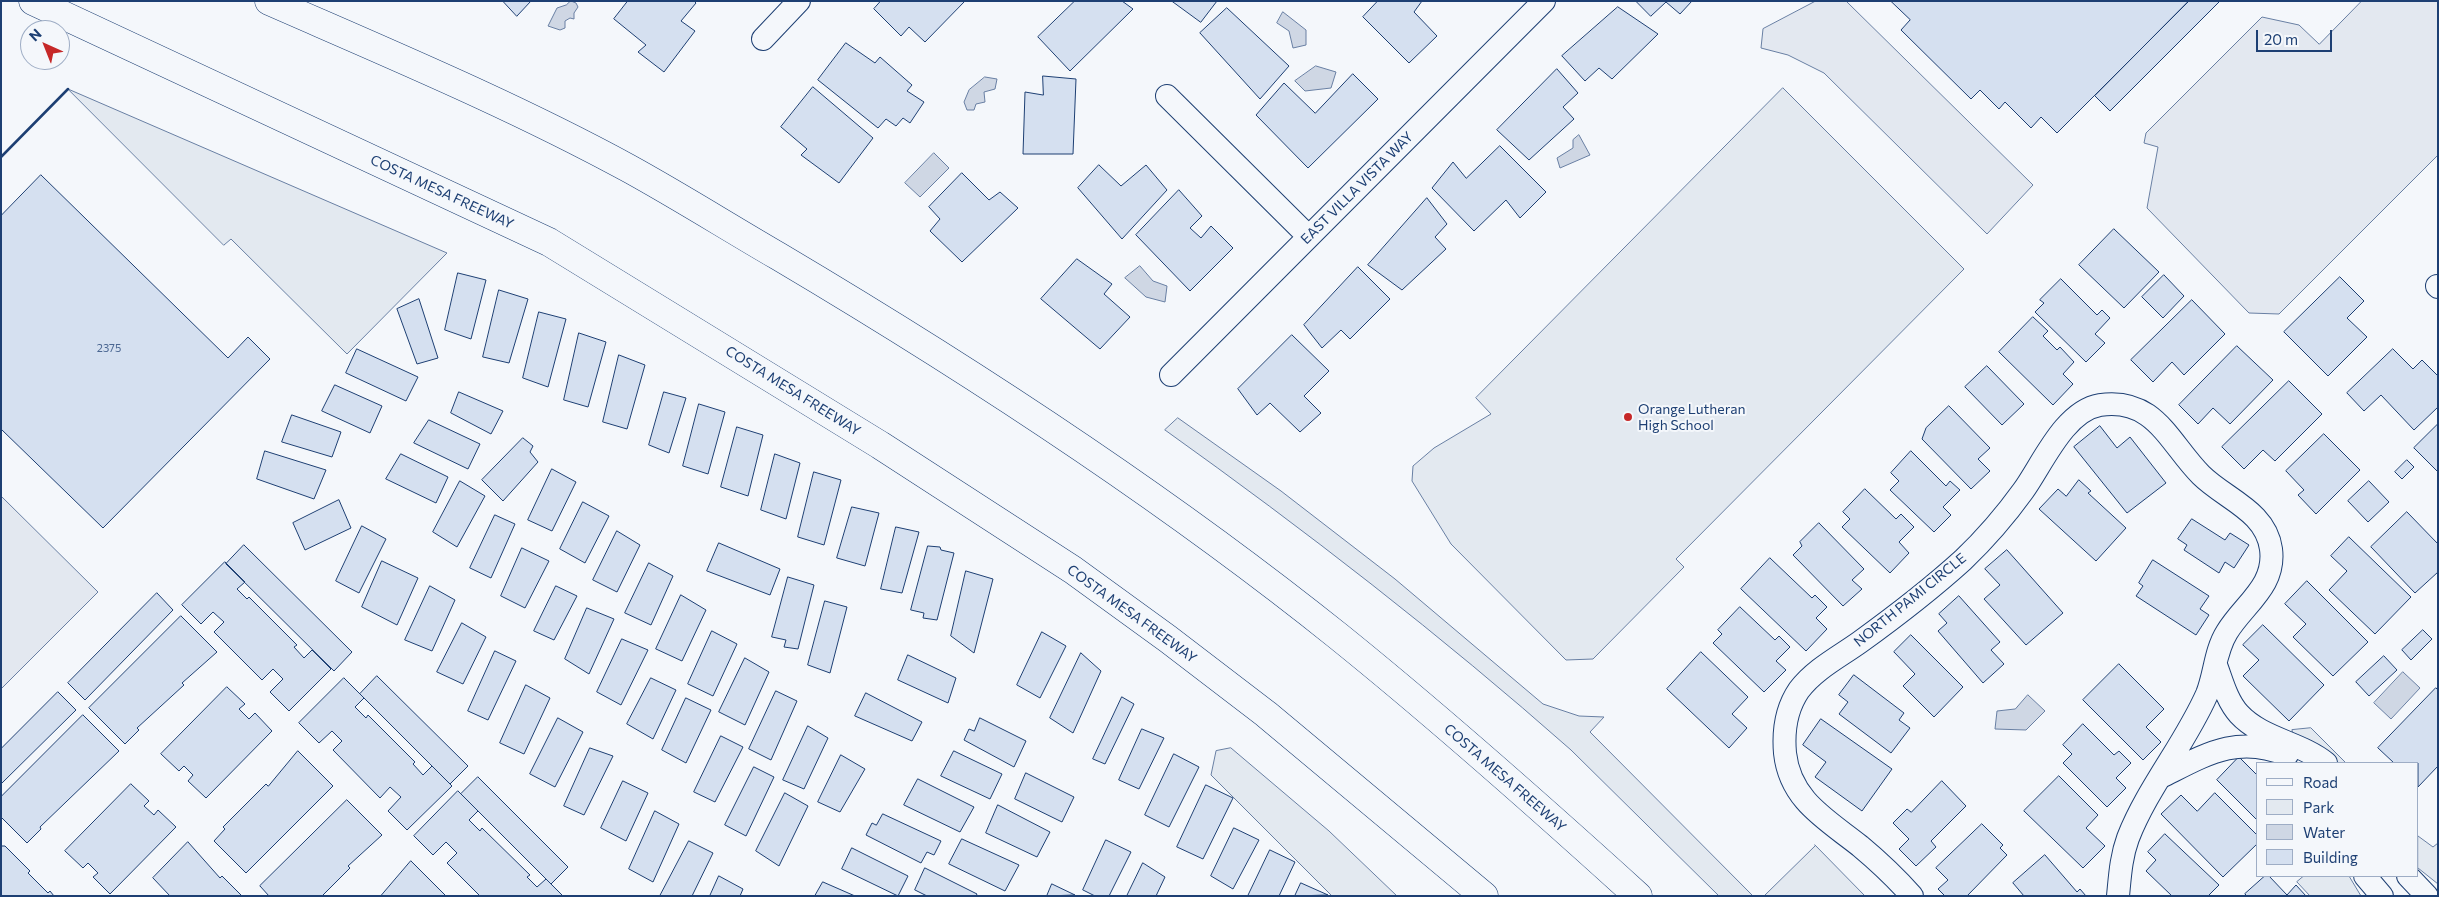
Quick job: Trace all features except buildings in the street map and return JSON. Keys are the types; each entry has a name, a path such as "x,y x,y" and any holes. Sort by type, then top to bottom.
{"highway":[{"name":"COSTA MESA FREEWAY","path":"33,1 549,242 880,444 1073,570 1168,639 1303,743 1484,896"},
{"name":"COSTA MESA FREEWAY","path":"268,1 434,73 628,168 884,319 1022,407 1210,540 1337,636 1530,798 1638,896"}],"street":[{"path":"763,39 799,1"},
{"name":"EAST VILLA VISTA WAY","path":"1171,375 1540,3"},
{"path":"1167,96 1308,236"},
{"name":"NORTH PAMI CIRCLE","path":"1912,896 1880,864 1820,817 1804,800 1787,768 1784,738 1787,715 1798,692 1819,670 1904,608 1978,545 2024,490 2070,422 2087,409 2095,406 2121,405 2144,411 2152,416 2200,474 2227,497 2251,512 2267,533 2271,548 2272,566 2268,579 2227,631 2207,693 2141,810 2127,840 2122,858 2118,896"},
{"path":"2216,665 2233,706 2250,724 2304,748 2325,762"},
{"path":"2161,777 2208,753 2241,745 2259,746 2300,762"},
{"path":"2366,877 2382,896"},
{"path":"2409,877 2427,896"}],"green space":[{"path":"1783,88 1964,269 1676,559 1684,567 1593,659 1566,660 1451,544 1412,481 1413,466 1434,448 1491,414 1476,398"},
{"path":"68,89 447,253 347,354 231,239 224,245"},
{"path":"1178,418 1281,491 1395,579 1543,704 1579,716 1604,717 1590,732 1753,896 1719,896 1571,750 1473,666 1321,545 1165,430"},
{"path":"2311,728 2345,762 2336,762 2293,735 2292,730"},
{"path":"1231,748 1329,831 1397,896 1332,896 1211,775 1216,751"},
{"path":"2419,837 2433,847 2438,843 2438,884 2419,869"},
{"path":"1815,846 1865,896 1764,896"},
{"path":"2303,877 2350,877 2361,896 2310,896 2297,882"}],"shaded area":[{"path":"1816,1 1846,1 2033,185 1987,234 1824,73 1788,55 1761,48 1763,29"},
{"path":"2362,1 2438,1 2438,155 2279,314 2249,313 2147,208 2158,147 2144,143 2146,133 2262,17 2299,25 2319,44"},
{"path":"1,496 98,592 1,689"}],"water":[{"path":"571,1 576,3 578,7 574,13 574,19 570,18 565,21 565,28 560,30 548,26 557,8"},
{"path":"1283,12 1306,30 1306,45 1293,48 1289,31 1277,23"},
{"path":"1316,66 1336,72 1331,88 1305,91 1295,81"},
{"path":"985,77 997,79 995,89 984,92 985,102 976,104 974,110 967,110 964,102 969,90"},
{"path":"1579,135 1590,155 1560,168 1557,158 1573,148 1573,140"},
{"path":"934,153 949,168 920,197 905,183"},
{"path":"1140,266 1153,281 1167,286 1165,302 1146,297 1125,278"},
{"path":"2403,672 2420,688 2391,719 2374,703"},
{"path":"2028,695 2045,711 2026,730 1995,729 1997,711 2015,709"}],"wall":[{"path":"1,157 68,89"}],"place":[{"name":"Orange Lutheran High School","path":"1628,417"}]}
